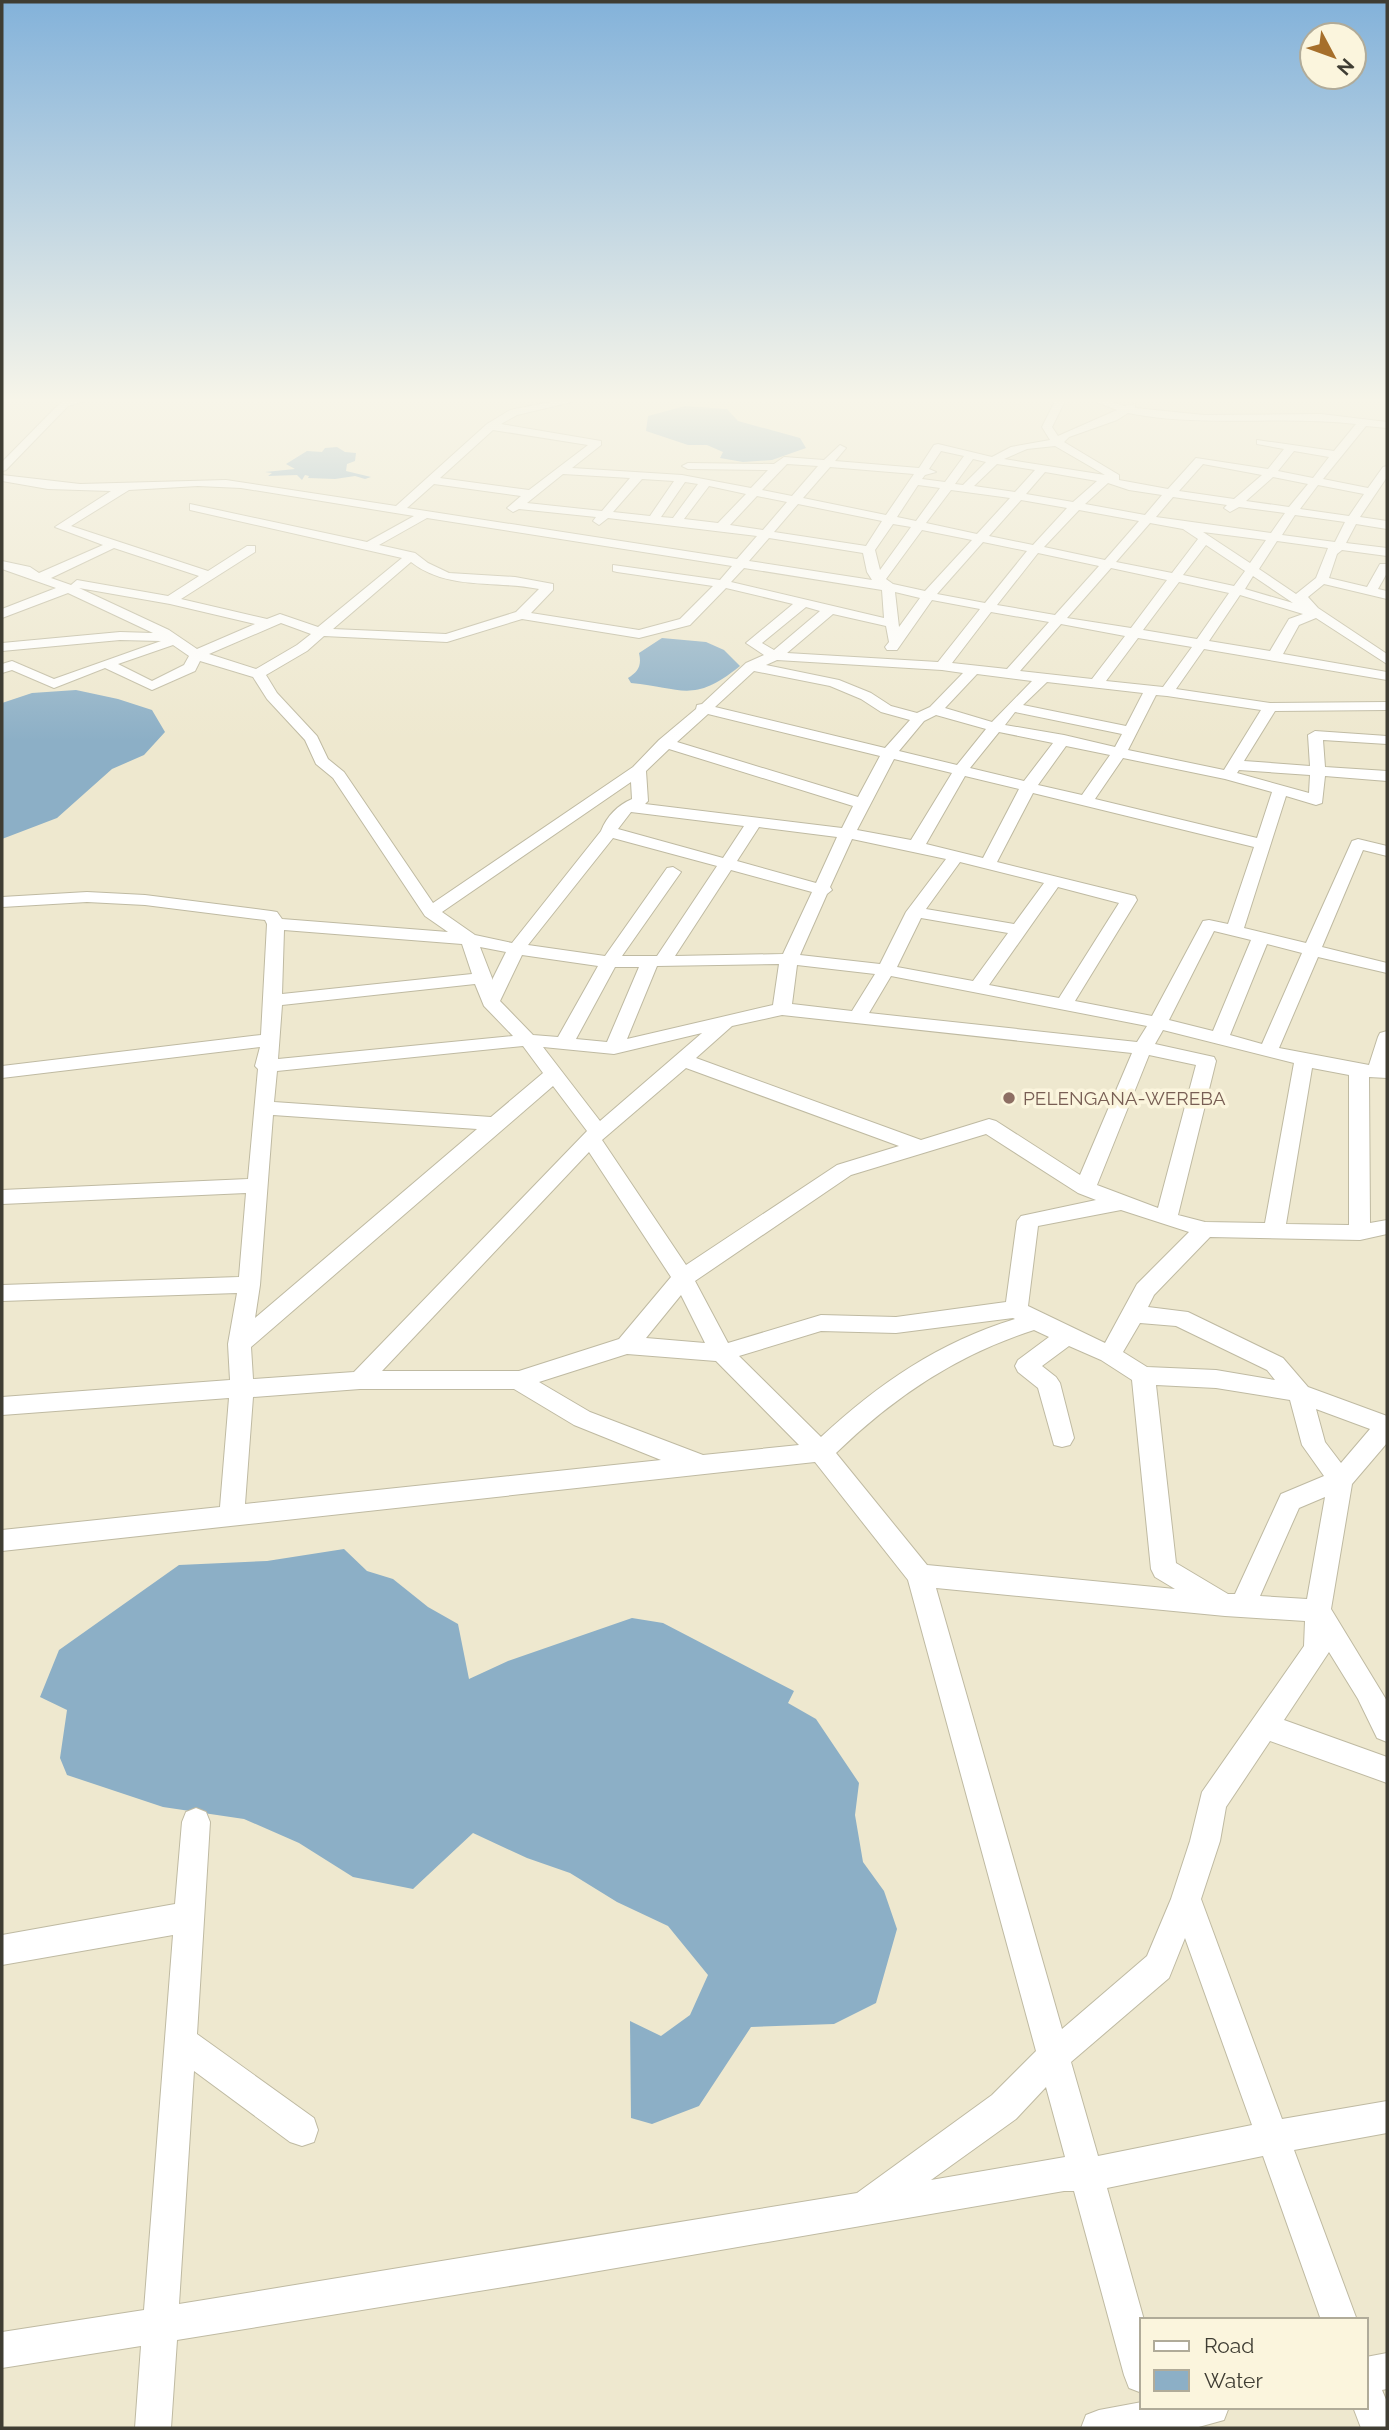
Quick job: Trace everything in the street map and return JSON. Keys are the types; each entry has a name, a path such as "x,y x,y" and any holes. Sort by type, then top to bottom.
{"street":[{"path":"81,514 61,527 208,575"},
{"path":"227,514 411,556 426,570 454,579 511,580 548,587 521,615"},
{"path":"369,546 425,514"},
{"path":"435,514 738,565 880,580"},
{"path":"492,525 505,514"},
{"path":"579,538 607,514"},
{"path":"611,514 721,527 869,550"},
{"path":"654,519 657,514"},
{"path":"676,522 682,514"},
{"path":"721,527 734,514"},
{"path":"106,663 152,686 190,668 196,655 280,618 319,632 447,638 521,615 639,634 685,622 723,584 783,514"},
{"path":"863,514 1236,590 1316,614 1331,621 1387,660"},
{"path":"869,550 893,514"},
{"path":"880,580 926,514"},
{"path":"885,663 895,641 928,596 1001,514"},
{"path":"942,666 1033,549 1066,514"},
{"path":"1119,514 1186,526 1209,533 1273,537 1387,552"},
{"path":"1010,674 1151,514"},
{"path":"1168,514 1186,526"},
{"path":"1096,684 1225,514"},
{"path":"1167,692 1290,514"},
{"path":"1319,514 1387,525"},
{"path":"1316,614 1301,596 1322,580 1329,558 1356,514"},
{"path":"1209,533 1251,569 1316,614"},
{"path":"2,576 30,572 116,544"},
{"path":"638,547 617,568 723,584 828,611 893,624"},
{"path":"170,600 251,549"},
{"path":"869,550 880,580 885,607 893,624 895,641"},
{"path":"749,552 880,580 928,596 1199,646 1275,655 1387,676"},
{"path":"258,674 302,648 411,556"},
{"path":"1329,558 1374,565 1371,592"},
{"path":"2,565 90,587 170,600 269,623 280,618"},
{"path":"30,572 174,639 196,655 258,674 272,696 312,739 321,761 339,775 431,912 469,939 490,1002 527,1040 594,1135 683,1278 722,1353 821,1452 920,1575 1140,2368"},
{"path":"1322,580 1387,595"},
{"path":"68,588 2,614 5,639 120,636 174,639"},
{"path":"803,603 753,643 775,656 942,666 1167,692 1269,708 1387,706"},
{"path":"431,912 638,770 664,743 751,666 775,656 828,611"},
{"path":"1275,655 1294,622 1316,614"},
{"path":"2,669 12,665 54,684 174,639"},
{"path":"751,666 834,683 866,696 886,709 919,718"},
{"path":"782,1009 789,959 890,752 919,718 935,710 972,671"},
{"path":"916,846 962,769 995,727 1042,679"},
{"path":"1085,802 1120,752 1151,691"},
{"path":"1012,708 1130,732"},
{"path":"1231,770 1269,708"},
{"path":"702,709 962,769 1085,802 1263,844"},
{"path":"935,710 995,727 1120,752 1231,770 1318,769 1387,776"},
{"path":"1231,770 1316,800 1318,769 1315,735 1387,740"},
{"path":"986,865 1028,787 1064,739"},
{"path":"664,743 863,804"},
{"path":"490,1002 516,949 609,832 613,822 627,807 640,801 638,770"},
{"path":"1234,932 1281,789"},
{"path":"627,807 848,834 916,846 1129,900 1065,1003"},
{"path":"614,1048 656,961 754,824"},
{"path":"609,832 824,890"},
{"path":"1269,1050 1358,844 1387,851"},
{"path":"856,1019 886,970 915,912 956,857"},
{"path":"564,1044 582,1004 608,962 673,872"},
{"path":"978,987 1054,881"},
{"path":"2,902 87,897 145,900 271,916 276,924 273,1000 265,1066 249,1285 239,1344 242,1387 232,1514"},
{"path":"915,912 1019,930"},
{"path":"276,924 469,939 516,949 608,962 789,959 886,970 1065,1003 1220,1037 1304,1060 1374,1072"},
{"path":"1085,1188 1143,1048 1209,925 1387,968"},
{"path":"1220,1037 1261,938"},
{"path":"273,1000 483,978"},
{"path":"265,1066 527,1040 614,1048 782,1009 1143,1048 1207,1061 1166,1219"},
{"path":"360,1380 594,1135 727,1021"},
{"path":"1360,1233 1374,1072 1387,1037"},
{"path":"2,1072 268,1040"},
{"path":"683,1060 918,1146"},
{"path":"1273,1233 1304,1060"},
{"path":"239,1344 553,1075"},
{"path":"262,1108 495,1124"},
{"path":"626,1345 683,1278 844,1170 989,1126 1085,1188 1166,1219 1205,1230 1360,1233 1387,1227"},
{"path":"2,1197 256,1186"},
{"path":"1025,1315 1028,1221 1122,1202"},
{"path":"1109,1354 1121,1339 1145,1290 1205,1230"},
{"path":"2,1293 249,1285"},
{"path":"862,2209 1004,2106 1054,2056 1158,1966 1186,1899 1205,1841 1212,1802 1317,1649 1318,1611 1340,1480 1314,1445 1300,1393 1275,1364 1228,1339 1207,1334 1180,1318 1133,1314"},
{"path":"2,1541 821,1452 877,1401 948,1353 994,1333 1025,1315"},
{"path":"2,1406 360,1380 519,1380 626,1345 722,1353 821,1323 897,1325 1025,1315 1109,1354 1143,1376 1216,1379 1300,1393 1387,1426 1340,1480 1290,1501 1234,1606"},
{"path":"1062,1438 1048,1383 1026,1366 1068,1335"},
{"path":"1143,1376 1164,1569 1234,1606"},
{"path":"519,1380 546,1401 598,1425 702,1465"},
{"path":"920,1575 1234,1606 1318,1611"},
{"path":"1318,1611 1368,1690 1387,1729"},
{"path":"1264,1724 1292,1738 1387,1770"},
{"path":"153,2428 196,1822"},
{"path":"1186,1899 1338,2318"},
{"path":"2,1950 189,1917"},
{"path":"180,2041 302,2130"},
{"path":"2,2350 535,2265 1064,2174 1087,2175 1387,2117"},
{"path":"1368,2375 1387,2371"},
{"path":"1368,2399 1379,2428"},
{"path":"1099,2428 1201,2409"}],"water":[{"path":"662,638 706,642 724,650 740,666 710,685 687,691 631,683 628,678 638,668 639,653"},
{"path":"76,690 152,710 165,732 144,755 112,769 57,818 2,839 2,703 32,693"},
{"path":"344,1549 367,1571 393,1579 428,1607 458,1624 469,1679 508,1661 632,1618 663,1623 794,1691 788,1703 816,1719 859,1783 855,1815 863,1862 884,1891 897,1929 876,2003 834,2024 751,2027 699,2106 652,2124 631,2118 630,2021 661,2036 690,2015 708,1975 668,1926 617,1902 570,1873 527,1858 473,1833 413,1889 353,1877 299,1843 244,1819 163,1807 67,1775 60,1758 67,1710 40,1697 59,1650 179,1565 267,1561"}],"place":[{"name":"PELENGANA-WEREBA","path":"1009,1098"}]}
